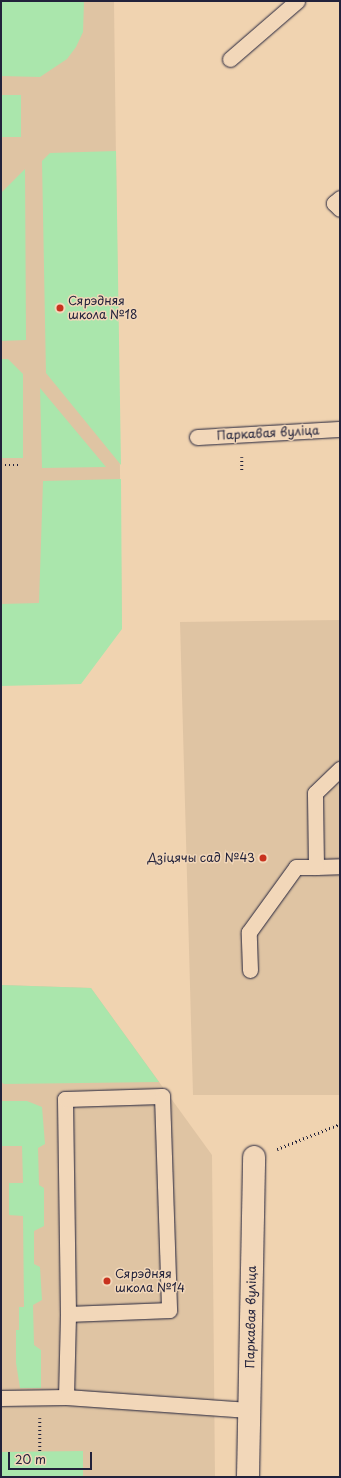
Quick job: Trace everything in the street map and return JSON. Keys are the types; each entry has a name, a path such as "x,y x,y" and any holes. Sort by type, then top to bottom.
{"street":[{"name":"Паркавая вуліца","path":"248,1477 254,1157"}],"lane":[{"path":"230,59 297,1"},
{"path":"340,198 334,203 340,209"},
{"name":"Паркавая вуліца","path":"197,437 340,429"},
{"path":"316,867 315,793 340,769"},
{"path":"250,970 249,932 296,867 340,866"},
{"path":"66,1397 68,1314 65,1099 162,1096 169,1310 68,1314"},
{"path":"1,1398 66,1397 250,1410"}],"path":[{"path":"242,452 242,471"},
{"path":"1,465 21,465"},
{"path":"254,1157 340,1124"},
{"path":"40,1413 40,1452"}],"shaded area":[{"name":"Сярэдняя школа №18","path":"1,1 114,1 122,629 1,646"},
{"name":"Дзіцячы сад №43","path":"340,620 340,1095 193,1095 180,622"},
{"name":"Сярэдняя школа №14","path":"1,985 91,988 212,1155 215,1477 1,1477"}],"green space":[{"path":"1,1 84,1 83,32 76,47 67,59 40,77 1,76"},
{"path":"1,95 21,95 21,137 1,137"},
{"path":"116,151 121,465 46,373 42,161 50,153"},
{"path":"25,169 26,340 1,341 1,193"},
{"path":"1,359 8,359 23,374 23,458 1,458"},
{"path":"40,388 106,467 42,468"},
{"path":"121,479 122,629 81,684 1,686 1,604 39,603 43,481"},
{"path":"1,985 91,988 159,1082 4,1084 1,1082"},
{"path":"1,1101 27,1101 42,1107 45,1144 38,1148 39,1185 44,1188 44,1226 34,1231 34,1264 40,1267 42,1300 33,1305 34,1345 41,1350 41,1388 20,1388 16,1363 16,1330 19,1330 19,1307 24,1307 23,1216 9,1215 9,1183 23,1183 22,1146 1,1146"},
{"path":"83,1451 83,1477 1,1477 1,1452"}],"place":[{"name":"Сярэдняя школа №18","path":"60,308"},
{"name":"Дзіцячы сад №43","path":"263,858"},
{"name":"Сярэдняя школа №14","path":"107,1281"}]}
